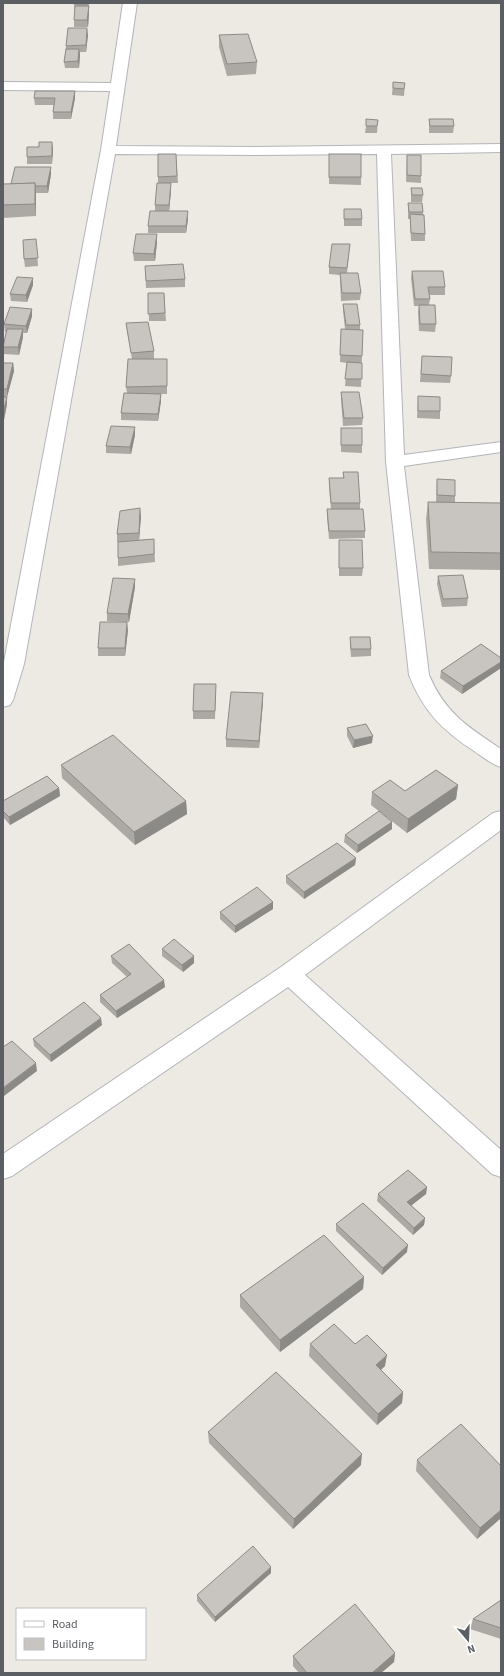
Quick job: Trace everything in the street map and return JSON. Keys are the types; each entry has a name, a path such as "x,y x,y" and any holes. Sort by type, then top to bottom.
{"street":[{"path":"3,700 14,664 108,150 116,87 130,3"},
{"path":"3,86 116,87"},
{"path":"108,150 384,150 501,148"},
{"path":"384,150 395,462 419,676 422,686 437,710 452,726 501,759"},
{"path":"395,462 501,447"},
{"path":"3,1168 289,974 501,818"},
{"path":"289,974 501,1166"}],"building":[{"path":"88,3 88,4 74,4"},
{"path":"75,6 89,6 87,20 74,20"},
{"path":"68,28 87,28 86,45 66,46"},
{"path":"248,34 257,62 227,64 219,35"},
{"path":"66,49 79,49 78,61 64,62"},
{"path":"393,82 405,83 404,89 393,88"},
{"path":"35,91 75,91 71,112 53,112 55,98 34,98"},
{"path":"366,119 378,120 377,126 366,126"},
{"path":"429,119 453,119 454,126 430,126"},
{"path":"39,142 52,142 52,156 27,157 27,147 39,147"},
{"path":"158,154 176,154 177,176 158,177"},
{"path":"329,154 361,154 361,177 329,177"},
{"path":"407,155 421,155 421,176 407,175"},
{"path":"15,167 51,167 47,186 35,186 35,183 11,184"},
{"path":"35,183 35,204 3,205 3,184"},
{"path":"157,183 171,183 169,205 155,205"},
{"path":"411,188 422,188 423,195 412,195"},
{"path":"408,203 422,203 423,212 409,212"},
{"path":"344,209 361,209 362,219 344,219"},
{"path":"150,211 188,211 186,226 148,226"},
{"path":"410,214 424,215 425,234 411,233"},
{"path":"136,234 157,234 154,254 133,253"},
{"path":"36,239 38,258 24,259 23,240"},
{"path":"332,244 350,244 347,268 329,267"},
{"path":"183,264 185,279 146,281 145,266"},
{"path":"412,271 443,271 445,287 428,287 430,299 415,299"},
{"path":"340,273 358,273 361,293 342,293"},
{"path":"17,277 33,278 26,295 10,294"},
{"path":"148,293 164,293 165,313 148,314"},
{"path":"343,304 357,304 360,325 346,325"},
{"path":"419,305 435,305 436,324 420,324"},
{"path":"10,307 32,309 26,326 4,324"},
{"path":"148,322 154,351 131,353 126,323"},
{"path":"7,329 23,329 18,347 3,347"},
{"path":"341,329 363,330 362,356 340,355"},
{"path":"422,356 452,357 451,376 421,374"},
{"path":"128,359 167,359 167,386 126,387"},
{"path":"347,362 362,363 362,379 345,379"},
{"path":"3,363 13,363 7,389 3,389"},
{"path":"341,392 359,392 363,418 344,418"},
{"path":"124,393 161,394 158,414 121,413"},
{"path":"418,396 440,397 440,411 418,411"},
{"path":"3,397 7,397 3,413"},
{"path":"111,426 135,427 130,447 106,446"},
{"path":"341,428 362,428 362,445 341,445"},
{"path":"343,472 358,472 360,503 331,503 329,478 344,478"},
{"path":"437,479 455,480 455,496 437,495"},
{"path":"428,502 501,503 501,553 431,552"},
{"path":"140,508 139,533 117,534 120,511"},
{"path":"327,509 363,509 365,531 329,531"},
{"path":"154,539 154,554 118,558 118,542"},
{"path":"339,540 362,540 363,568 339,568"},
{"path":"463,575 468,598 443,599 438,576"},
{"path":"113,578 135,579 128,614 107,613"},
{"path":"100,622 127,622 125,648 98,648"},
{"path":"350,637 370,637 371,649 351,649"},
{"path":"481,644 501,658 501,662 463,686 441,671"},
{"path":"194,684 216,684 215,711 193,711"},
{"path":"231,692 263,693 259,741 226,739"},
{"path":"366,724 373,736 354,740 347,728"},
{"path":"113,735 186,801 134,832 61,765"},
{"path":"436,770 458,785 408,819 372,792 390,780 405,791"},
{"path":"47,776 59,788 9,817 3,811 3,801"},
{"path":"379,811 392,822 358,845 345,835"},
{"path":"337,843 356,858 304,892 286,876"},
{"path":"257,887 273,902 235,926 220,912"},
{"path":"174,939 194,956 182,965 162,949"},
{"path":"129,944 164,980 116,1011 100,995 131,974 111,956"},
{"path":"84,1002 101,1018 50,1055 33,1039"},
{"path":"12,1041 36,1063 3,1088 3,1047"},
{"path":"408,1170 427,1187 407,1202 425,1218 414,1228 378,1194"},
{"path":"363,1203 408,1245 383,1268 336,1224"},
{"path":"324,1235 364,1277 280,1340 240,1295"},
{"path":"334,1324 355,1344 367,1335 387,1355 376,1365 403,1392 378,1414 310,1344"},
{"path":"276,1372 362,1454 294,1519 208,1432"},
{"path":"461,1424 501,1466 501,1510 480,1528 417,1460"},
{"path":"253,1546 271,1567 215,1617 197,1595"},
{"path":"501,1600 501,1628 473,1619"},
{"path":"355,1604 395,1653 372,1673 307,1673 293,1656"}]}
